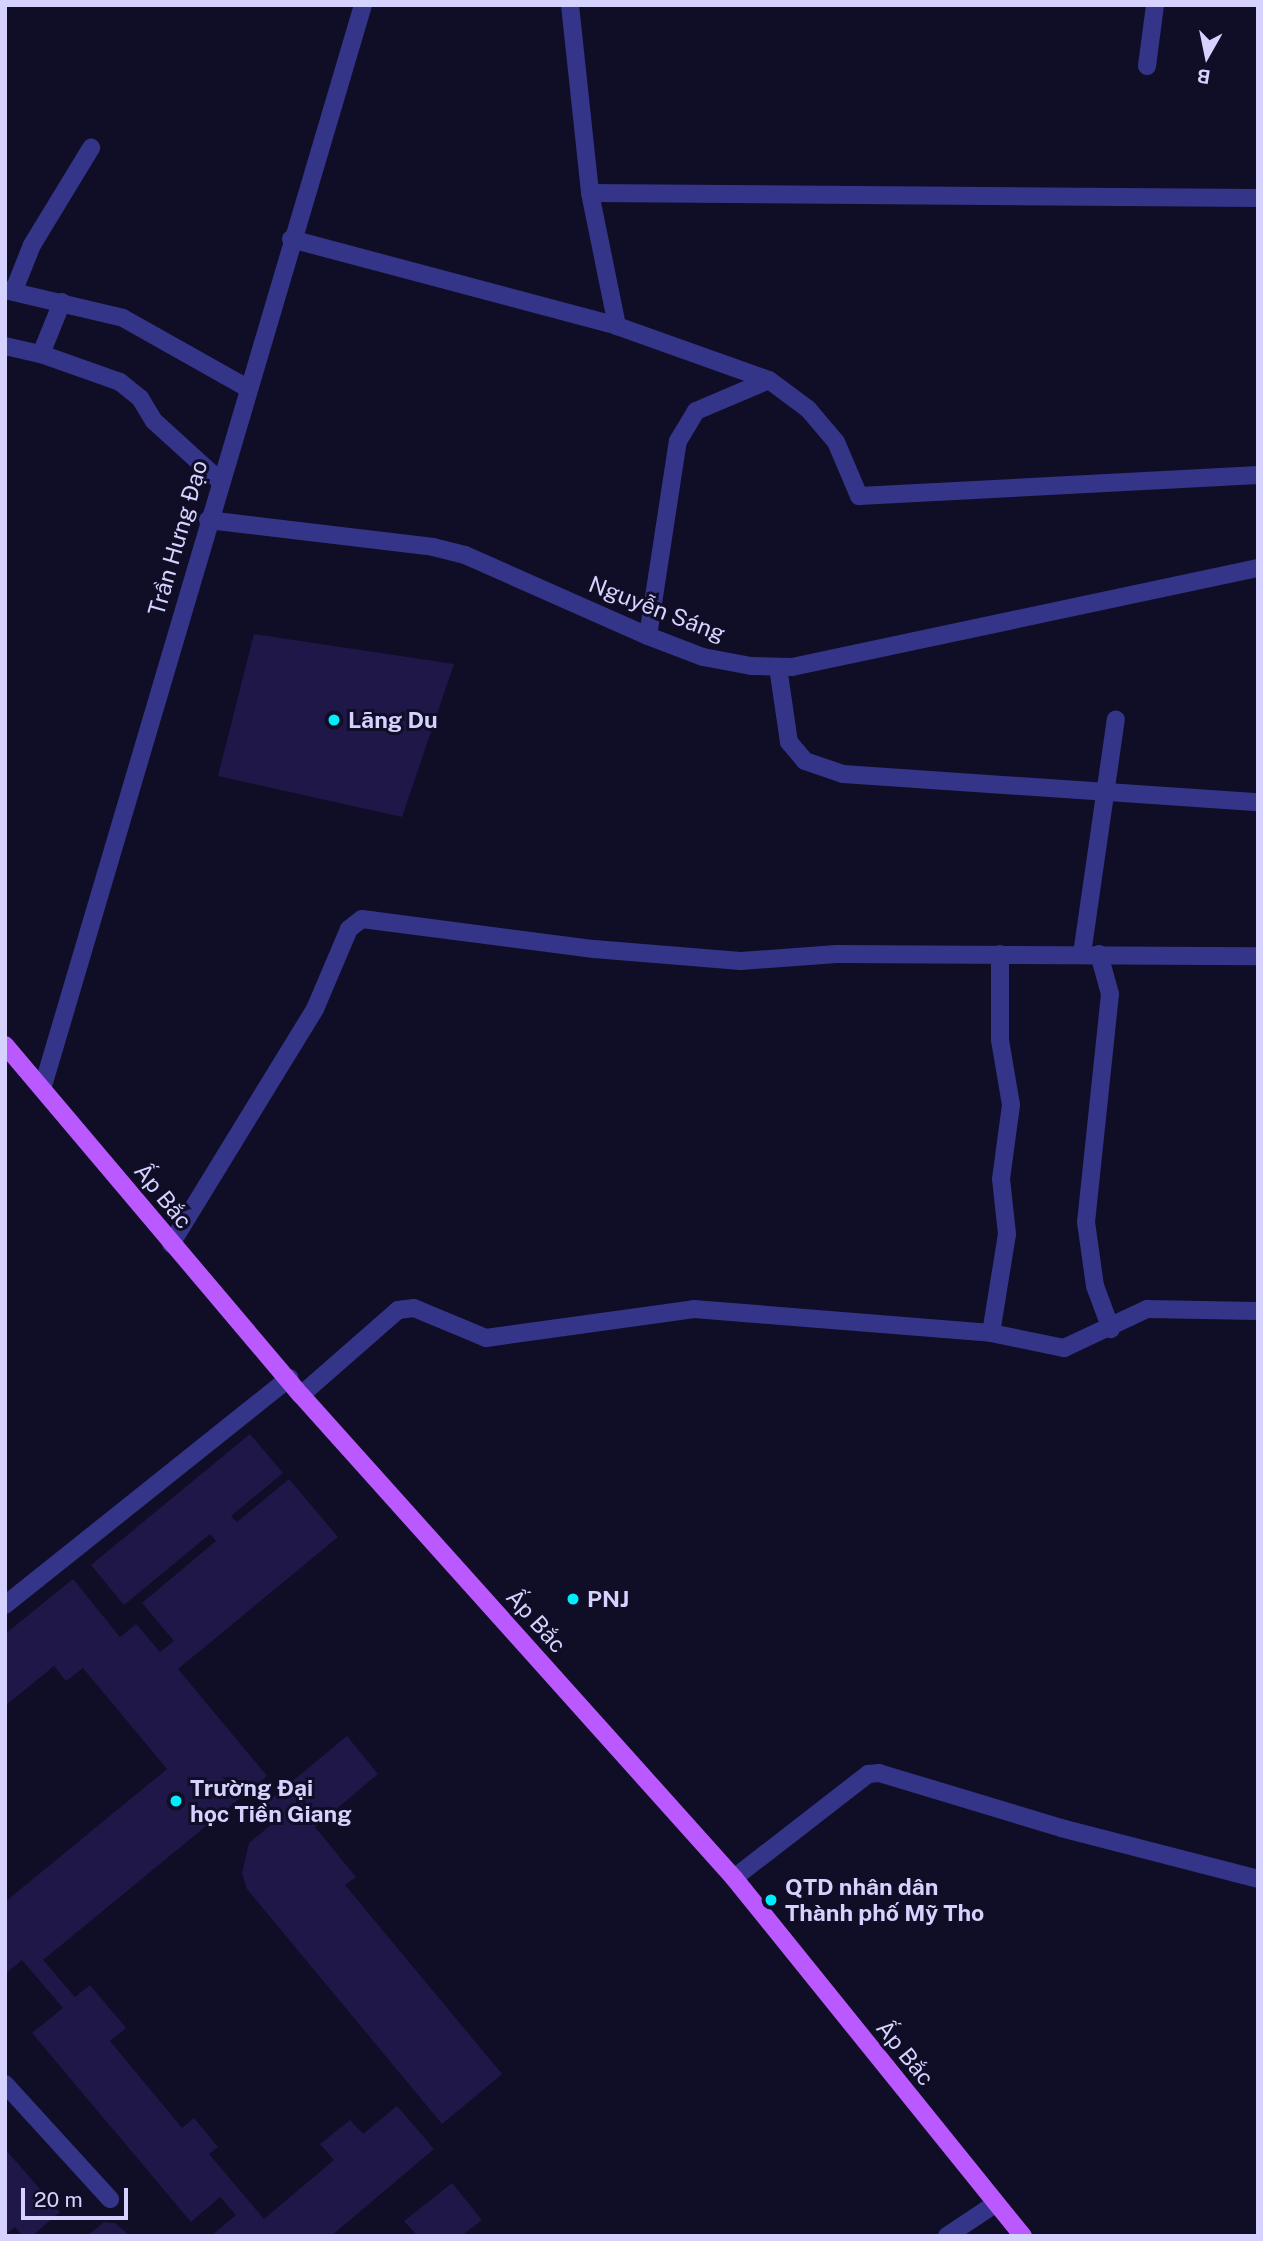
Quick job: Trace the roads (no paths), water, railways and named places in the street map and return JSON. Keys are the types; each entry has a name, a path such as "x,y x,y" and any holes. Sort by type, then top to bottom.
{"main road":[{"name":"Ấp Bắc","path":"5,1045 43,1086 171,1244 301,1395 734,1878 1023,2236"}],"street":[{"name":"Trần Hưng Đạo","path":"43,1086 291,239 363,5"},
{"path":"570,5 590,193 617,326"},
{"path":"1147,66 1155,5"},
{"path":"92,148 33,244 10,290 123,318 247,388"},
{"path":"590,193 1258,198"},
{"path":"291,239 617,326 769,380 808,409 836,442 859,496 1258,475"},
{"path":"41,354 62,302"},
{"path":"5,346 41,354 120,382 140,398 155,421 220,481"},
{"path":"648,636 678,441 696,411 769,380"},
{"name":"Nguyễn Sáng","path":"208,520 433,547 465,555 648,636 704,657 778,667 1258,568"},
{"path":"778,667 789,742 805,761 843,774 1258,802"},
{"path":"1111,1329 1095,1286 1086,1222 1110,994 1091,954 1106,791 1116,719"},
{"path":"171,1244 315,1009 349,929 362,919 594,949 741,961 837,954 1258,956"},
{"path":"991,1333 1007,1234 1000,1179 1011,1104 1000,1040 1000,954"},
{"path":"301,1395 398,1310 414,1308 486,1338 694,1309 991,1333 1064,1348 1111,1329 1147,1309 1258,1311"},
{"path":"5,1605 289,1378"},
{"path":"734,1878 868,1774 879,1773 1061,1828 1258,1879"},
{"path":"5,2084 110,2199"},
{"path":"947,2236 995,2204"}],"place":[{"name":"Lãng Du","path":"334,720"},
{"name":"PNJ","path":"573,1599"},
{"name":"Trường Đại học Tiền Giang","path":"176,1801"},
{"name":"QTD nhân dân Thành phố Mỹ Tho","path":"771,1900"}]}
